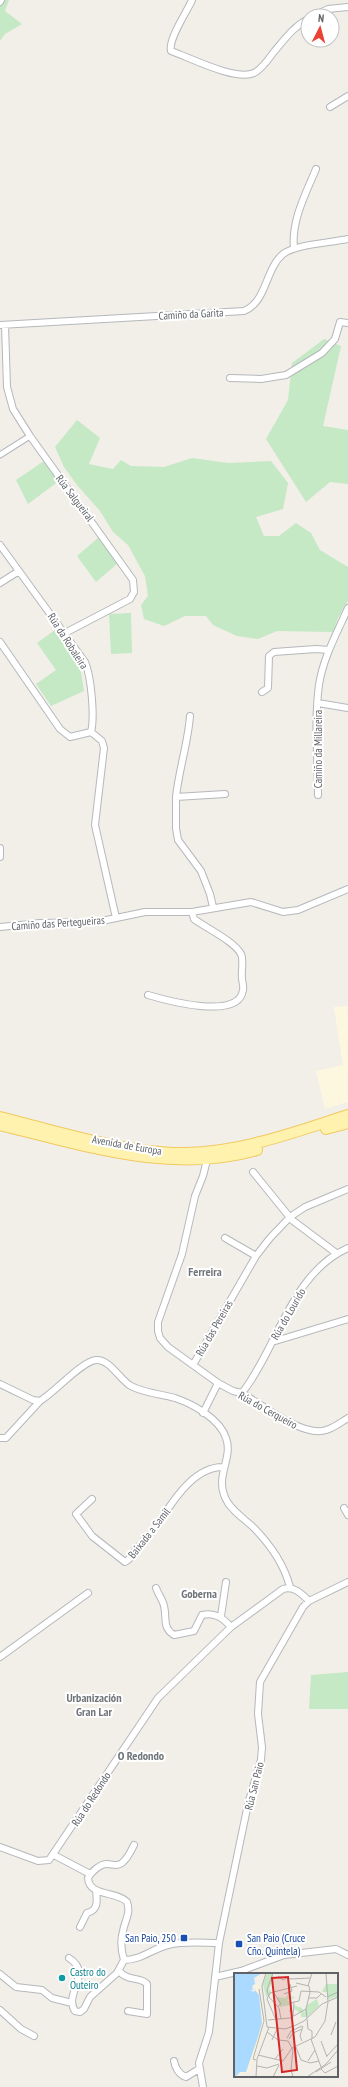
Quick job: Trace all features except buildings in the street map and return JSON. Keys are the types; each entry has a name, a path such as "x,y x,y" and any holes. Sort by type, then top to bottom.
{"main road":[{"name":"Avenida de Europa","path":"0,1117 115,1145 146,1151 184,1153 244,1146 348,1115"},
{"name":"Avenida de Europa","path":"0,1125 147,1158 207,1160 241,1155 348,1123"}],"street":[{"path":"192,0 170,46 171,51 223,71 238,74 249,74 255,72 270,57 292,30 300,24"},
{"path":"335,8 348,6"},
{"path":"330,107 348,96"},
{"path":"294,248 293,240 296,221 316,168"},
{"name":"Camiño da Garita","path":"2,325 244,311 251,308 257,301 277,259 294,248 348,239"},
{"path":"230,378 261,379 286,375 322,353 336,340 340,322 348,323"},
{"name":"Rúa Salgueiral","path":"2,325 8,397 30,436 133,580 134,592 130,599 65,633"},
{"path":"0,455 30,436"},
{"name":"Rúa da Robaleira","path":"0,545 20,570 65,633 88,670 92,719 91,732"},
{"path":"0,583 20,570"},
{"name":"Camiño da Millareira","path":"318,795 319,684 328,650 348,608"},
{"path":"0,642 60,729 70,737 91,732"},
{"path":"262,692 268,688 269,656 274,652 316,649 328,650"},
{"name":"Camiño da Millareira","path":"318,703 348,708"},
{"path":"190,716 189,734 179,770 176,797 176,828 178,840 201,871 210,894 213,907"},
{"name":"Camiño das Pertegueiras","path":"91,732 102,741 104,748 95,826 116,918"},
{"path":"176,797 225,794"},
{"path":"0,848 0,857"},
{"name":"Camiño das Pertegueiras","path":"0,927 40,923 97,922 145,912 192,912 213,907 251,902 283,912 298,910 348,889"},
{"path":"148,995 179,1004 200,1007 230,1005 236,1001 243,992 241,954 234,946 194,919 192,912"},
{"name":"Rúa das Pereiras","path":"207,1160 203,1176 195,1196 182,1254 158,1322 160,1338 168,1347 193,1365 256,1256 270,1238 290,1217 319,1200 348,1189"},
{"path":"253,1172 290,1217 336,1254"},
{"path":"225,1238 256,1256"},
{"name":"Rúa do Lourido","path":"242,1393 314,1271 336,1254 348,1248"},
{"path":"272,1342 348,1319"},
{"path":"0,1438 6,1438 40,1401 88,1363 98,1360 107,1364 132,1386 175,1398 204,1413 218,1425 226,1438 227,1455 224,1467 223,1489 229,1504 257,1532 280,1562 290,1587 309,1601"},
{"name":"Rúa do Cerqueiro","path":"193,1365 218,1383 233,1391 242,1393 300,1428 314,1432 326,1431 348,1418"},
{"path":"204,1413 218,1383"},
{"path":"0,1384 34,1400 40,1401"},
{"name":"Baixada a Samil","path":"92,1499 76,1514 92,1536 125,1562 130,1560 133,1553 157,1526 165,1512 196,1476 216,1466 224,1467"},
{"path":"344,1508 348,1515"},
{"path":"221,1616 226,1582"},
{"name":"Rúa San Paio","path":"202,2087 199,2070 201,2055 209,2032 219,1943 248,1804 261,1760 262,1747 258,1714 260,1682 303,1607 309,1601 348,1582"},
{"name":"Rúa do Redondo","path":"54,1855 158,1698 231,1627 283,1589 290,1587"},
{"path":"156,1588 165,1607 164,1618 167,1628 174,1635 194,1631 202,1615 221,1616 231,1627"},
{"path":"0,1657 88,1593"},
{"path":"69,1958 77,1966 79,1974 78,1984 73,1992 72,2003 75,2011 80,2012 84,2009 90,1997 108,1983 119,1971 124,1960 121,1946 122,1931 128,1917 127,1902 120,1898 96,1890 88,1882 90,1874 104,1864 113,1866 122,1863 127,1858 134,1845"},
{"path":"0,1847 44,1862 49,1860 54,1855 90,1874"},
{"path":"80,1927 87,1913 93,1911 96,1906 96,1890"},
{"path":"124,1960 135,1960 154,1950 169,1945 219,1943"},
{"path":"215,1977 241,1971 284,1955 336,1949 348,1955"},
{"path":"119,1971 125,1978 141,1980 147,1984 147,2014 128,2011"},
{"path":"0,1974 16,1987 42,1990 52,1998 72,2003"},
{"path":"0,2010 21,2029 34,2036"},
{"path":"174,2061 175,2066 183,2076 186,2077 199,2070"}],"shaded area":[{"path":"348,1006 348,1102 325,1109 316,1071 343,1065 334,1007"}],"green space":[{"path":"0,0 9,0 5,11 22,24 5,34 0,41"},
{"path":"324,339 341,346 323,426 348,430 348,484 330,482 306,502 266,439 288,400 292,363"},
{"path":"77,420 100,438 89,464 113,469 121,460 131,466 164,467 192,458 228,463 271,461 288,483 283,509 256,517 264,536 279,536 296,523 311,533 320,550 348,567 348,601 338,618 333,632 277,631 258,639 237,636 213,625 206,616 185,616 164,626 144,619 141,605 148,596 145,576 128,545 113,532 100,511 77,485 64,467 55,447"},
{"path":"44,461 59,481 28,504 16,480"},
{"path":"99,537 118,563 96,582 77,556"},
{"path":"131,613 132,653 111,654 109,614"},
{"path":"55,630 80,666 84,691 51,706 36,684 56,670 37,643"},
{"path":"348,1672 348,1709 309,1709 311,1675"}],"place":[{"name":"San Paio, 250","path":"184,1938"},
{"name":"San Paio (Cruce Cño. Quintela)","path":"239,1944"},
{"name":"Castro do Outeiro","path":"62,1978"}],"district":[{"name":"Ferreira","path":"205,1271"},
{"name":"Goberna","path":"199,1593"},
{"name":"Urbanización Gran Lar","path":"94,1704"},
{"name":"O Redondo","path":"141,1755"}]}
